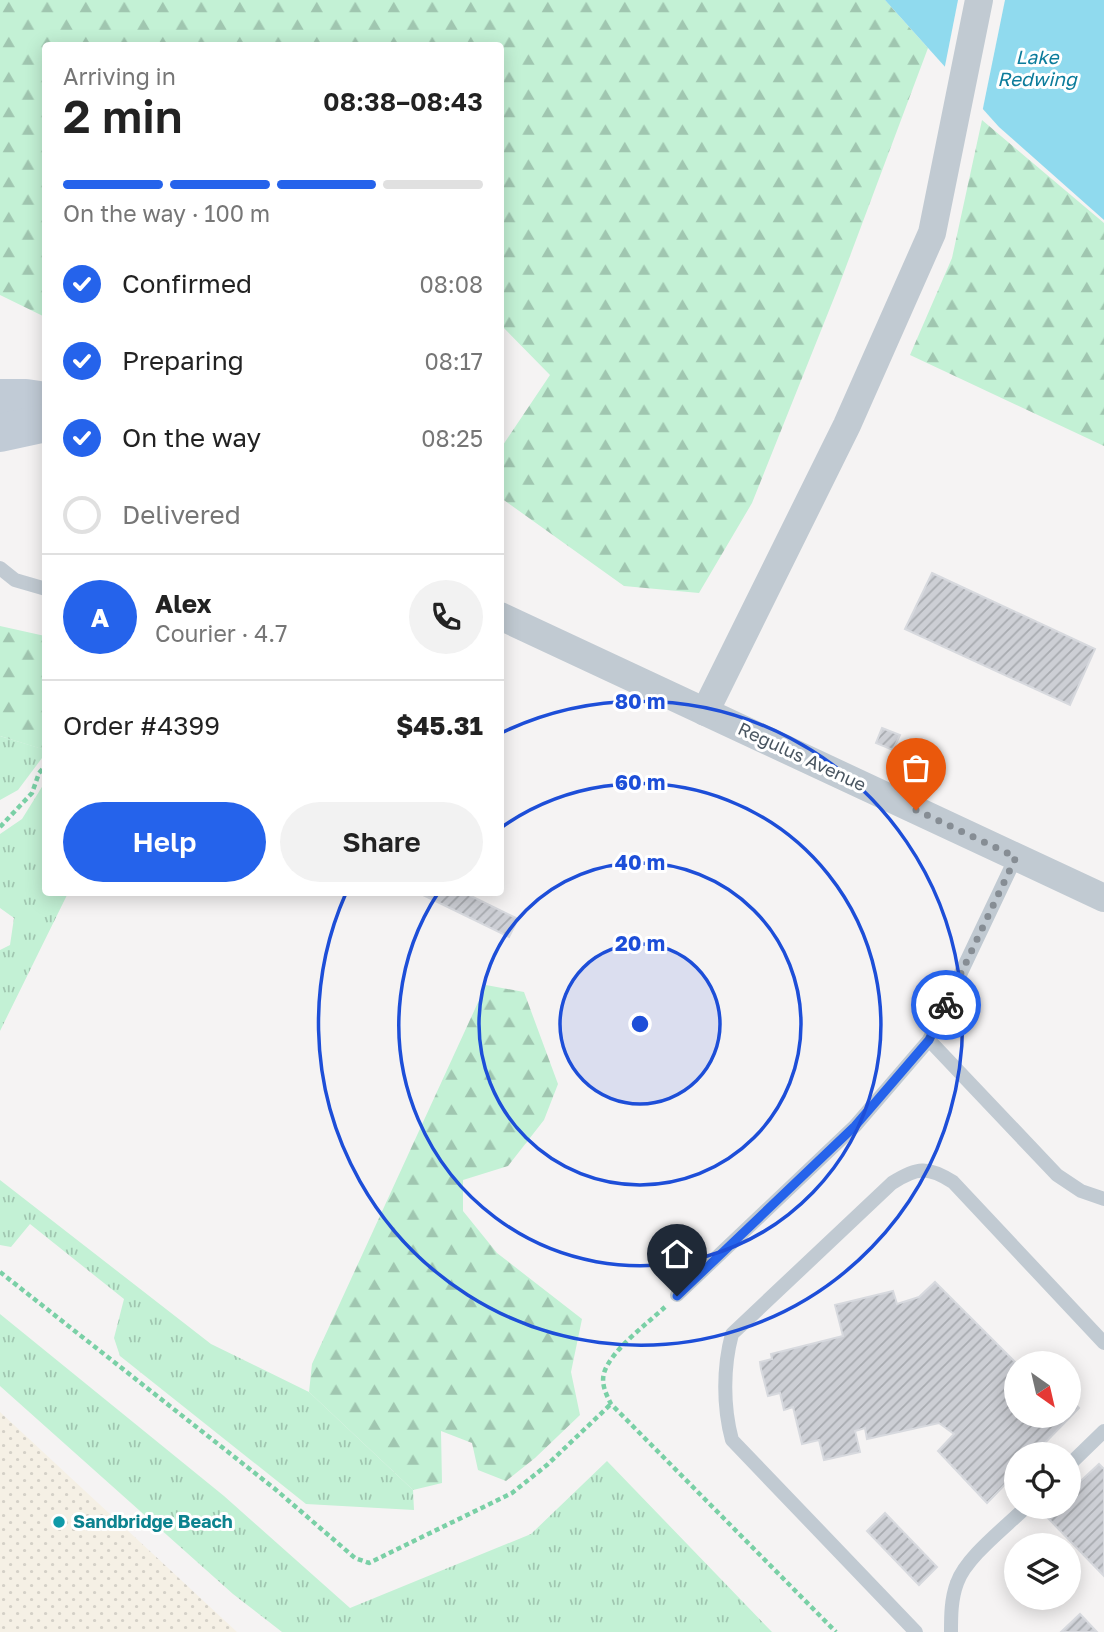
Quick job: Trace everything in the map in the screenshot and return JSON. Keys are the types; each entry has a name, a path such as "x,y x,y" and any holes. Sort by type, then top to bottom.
{"street":[{"path":"705,712 847,425 932,233 979,0"},
{"path":"0,398 42,400"},
{"path":"0,433 42,424"},
{"name":"Regulus Avenue","path":"504,618 1104,898"}],"lane":[{"path":"0,568 15,580 42,588"},
{"path":"677,1296 855,1126 929,1040 1016,857"},
{"path":"929,1040 1057,1175 1082,1191 1104,1199"},
{"path":"916,1632 732,1440 727,1422 726,1357 732,1334 892,1183 908,1173 925,1170 937,1172 953,1182 1104,1343"},
{"path":"1081,1453 1104,1431"},
{"path":"951,1632 951,1612 957,1582 971,1560 1014,1519"}],"path":[{"path":"0,827 32,793 42,770"},
{"path":"0,1272 275,1489 355,1558 369,1563 512,1493 547,1465 611,1405"},
{"path":"677,1296 616,1352 604,1372 603,1388 611,1405 836,1632"}],"green space":[{"path":"0,0 885,0 928,48 838,288 752,503 699,593 624,586 504,500 504,444 550,375 504,328 504,42 42,42 42,316 0,295"},
{"path":"982,120 1104,223 1104,446 910,355 952,258"},
{"path":"0,626 42,635 42,749 0,736"},
{"path":"0,736 42,749 42,758 18,790 0,800"},
{"path":"42,787 42,896 67,896 0,1031 0,950 10,945 14,918 0,908 0,834 22,819"},
{"path":"486,985 524,992 558,1084 544,1120 508,1166 463,1180 463,1211 497,1253 582,1319 571,1372 580,1415 535,1458 506,1481 478,1470 472,1443 441,1431 442,1483 413,1490 309,1392 312,1364"},
{"path":"0,1180 211,1344 309,1392 413,1490 414,1510 306,1504 120,1356 114,1338 124,1299 30,1224 11,1247 0,1245"},
{"path":"0,1314 224,1496 350,1608 531,1534 607,1461 772,1632 282,1632 233,1594 0,1386"}],"sand":[{"name":"Sandbridge Beach","path":"0,1412 237,1632 0,1632"}],"water":[{"name":"Lake Redwing","path":"885,0 1104,0 1104,220 999,127"}],"pier":[{"path":"958,0 1005,0 982,113 944,71"}],"building":[{"path":"932,573 1095,649 1070,705 905,629"},
{"path":"882,728 900,735 893,750 876,743"},
{"path":"425,896 471,896 518,919 509,937"},
{"path":"935,1282 1004,1351 1004,1428 1059,1428 1046,1442 1004,1442 1004,1485 987,1503 938,1451 954,1434 939,1423 867,1439 865,1428 855,1431 860,1452 824,1460 819,1440 802,1444 793,1407 784,1410 780,1393 768,1396 760,1362 772,1359 771,1354 843,1336 835,1305 893,1291 897,1304 919,1297"},
{"path":"1099,1464 1104,1469 1104,1576 1081,1552 1081,1533 1062,1533 1049,1519 1081,1519 1081,1481"},
{"path":"885,1513 937,1567 919,1585 867,1531"},
{"path":"1080,1614 1097,1632 1061,1632"}],"way so far":[{"path":"916,810 1016,857 946,1005"}],"place":[{"name":"Sandbridge Beach","path":"59,1522"}],"route":[{"path":"677,1296 855,1126 929,1040 946,1005"}]}
